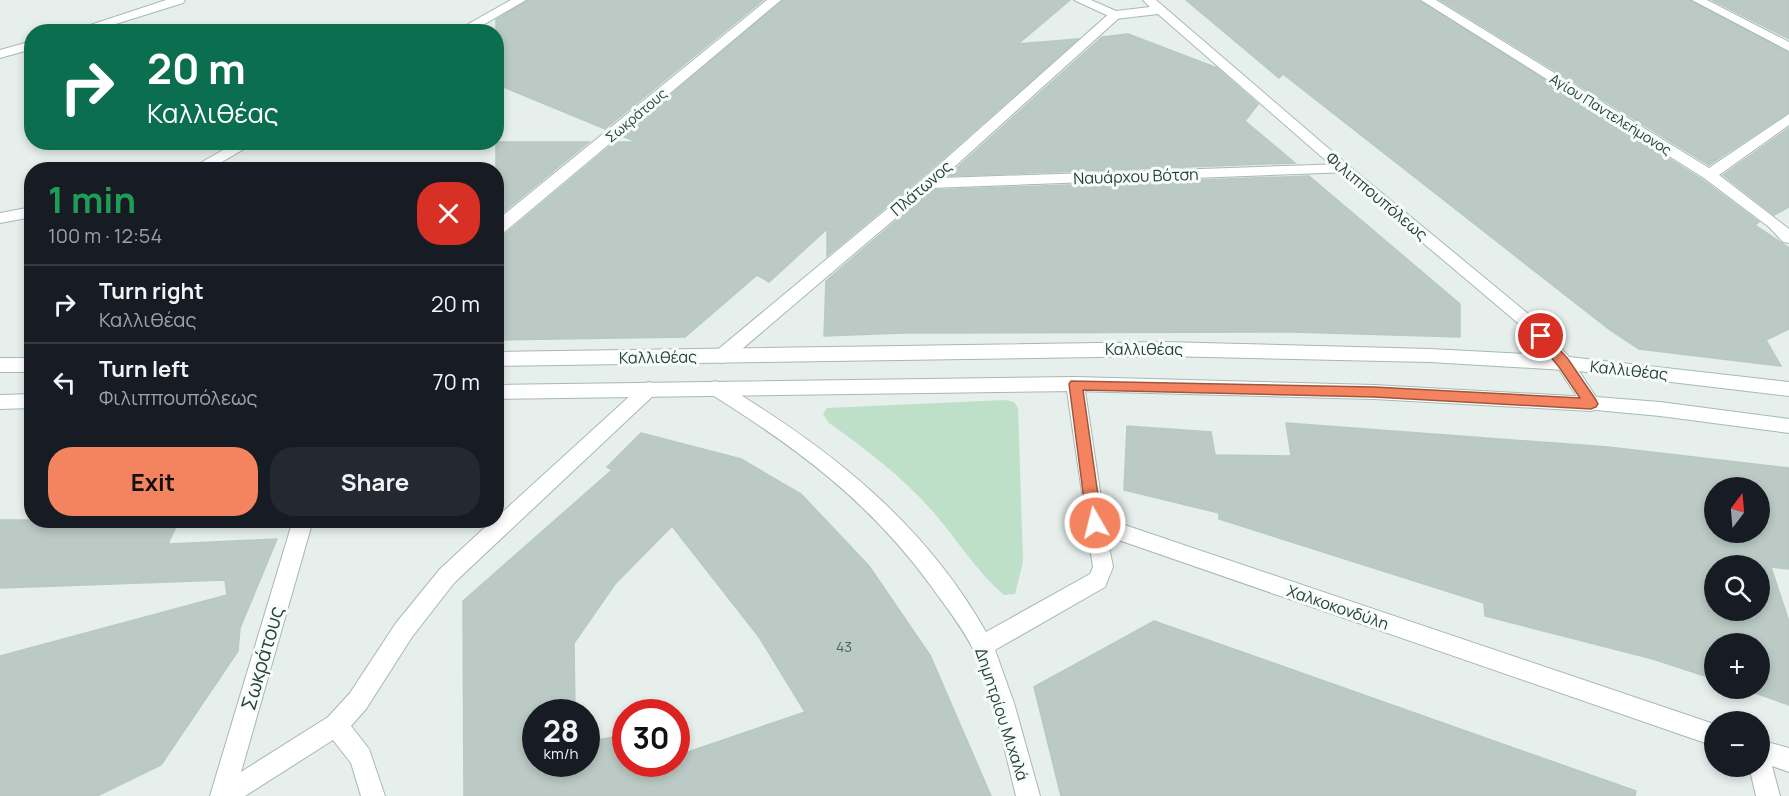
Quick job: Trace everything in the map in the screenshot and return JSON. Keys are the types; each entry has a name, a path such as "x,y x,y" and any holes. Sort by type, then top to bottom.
{"street":[{"path":"101,24 178,0"},
{"path":"475,24 520,0"},
{"name":"Σωκράτους","path":"504,223 775,0"},
{"path":"1080,0 1115,15 1155,5"},
{"name":"Αγίου Παντελεήμονος","path":"1427,0 1709,175 1789,238"},
{"path":"1698,0 1789,47"},
{"name":"Φιλιππουπόλεως","path":"1155,5 1344,169 1531,325 1564,363 1591,404"},
{"name":"Πλάτωνος","path":"722,356 927,183 1115,15"},
{"path":"0,54 24,47"},
{"path":"1709,175 1789,118"},
{"path":"210,162 234,150"},
{"name":"Ναυάρχου Βότση","path":"927,183 1344,169"},
{"path":"0,218 24,214"},
{"name":"Καλλιθέας","path":"504,359 1239,349 1476,357 1564,363 1789,390"},
{"path":"0,365 24,365"},
{"path":"982,646 1098,580 1103,567 1076,384"},
{"name":"Καλλιθέας","path":"504,392 1076,384 1374,392 1591,404 1660,409 1789,426"},
{"name":"Δημητρίου Μιχαλά","path":"715,388 793,437 855,484 887,516 930,568 982,646 1014,741 1028,796"},
{"path":"504,523 649,389"},
{"path":"0,402 24,401"},
{"name":"Χαλκοκονδύλη","path":"1095,523 1704,732"},
{"name":"Σωκράτους","path":"223,796 301,528"},
{"path":"223,796 336,725 358,701 404,630 447,576 499,528"},
{"path":"336,725 361,757 373,796"},
{"path":"1770,754 1789,760"},
{"path":"1763,777 1768,796"}],"green space":[{"path":"1005,400 1014,402 1018,408 1023,562 1015,594 1004,595 985,576 911,488 829,423 823,414 827,408"}],"building":[{"path":"528,0 763,0 605,129 504,87 504,24 496,24 496,20"},
{"path":"783,0 1070,0 1018,44 1078,39 921,178 827,256 827,229 769,282 757,275 685,337 504,340 504,235 615,142 637,142 622,136"},
{"path":"1186,0 1419,0 1703,180 1759,222 1755,225 1789,248 1789,329 1766,340 1781,366 1639,349 1610,330 1283,74 1279,78"},
{"path":"1440,0 1690,0 1789,53 1789,112 1709,165"},
{"path":"1712,0 1789,0 1789,39"},
{"path":"1128,34 1217,68 1258,104 1245,121 1295,163 948,176 1102,37"},
{"path":"1789,128 1789,207 1774,215 1723,175"},
{"path":"504,142 589,142 504,211 504,162 496,162 496,150 504,150"},
{"path":"1309,176 1460,304 1460,337 1292,332 903,333 824,336 826,281 932,190"},
{"path":"1286,423 1608,447 1789,468 1789,569 1771,567 1789,622 1789,705 1770,698 1770,633 1704,633 1704,676 1653,659 1485,616 1484,603 1219,519 1219,513 1124,490 1127,426 1211,432 1215,455 1291,456"},
{"path":"641,433 741,459 801,494 869,566 930,655 991,796 464,796 463,601 612,470 607,467","holes":["672,526 759,637 805,712 690,751 690,777 612,777 612,737 600,740 600,777 522,777 522,699 575,699 574,643 615,584"]},
{"path":"0,520 24,520 24,528 175,528 168,544 277,539 240,628 238,651 161,765 97,796 0,796 0,656 227,595 225,580 0,588"},
{"path":"1154,621 1636,791 1635,796 1061,796 1034,687"}],"route":[{"path":"1095,523 1076,384 1374,392 1591,404 1564,363 1541,336"}]}
